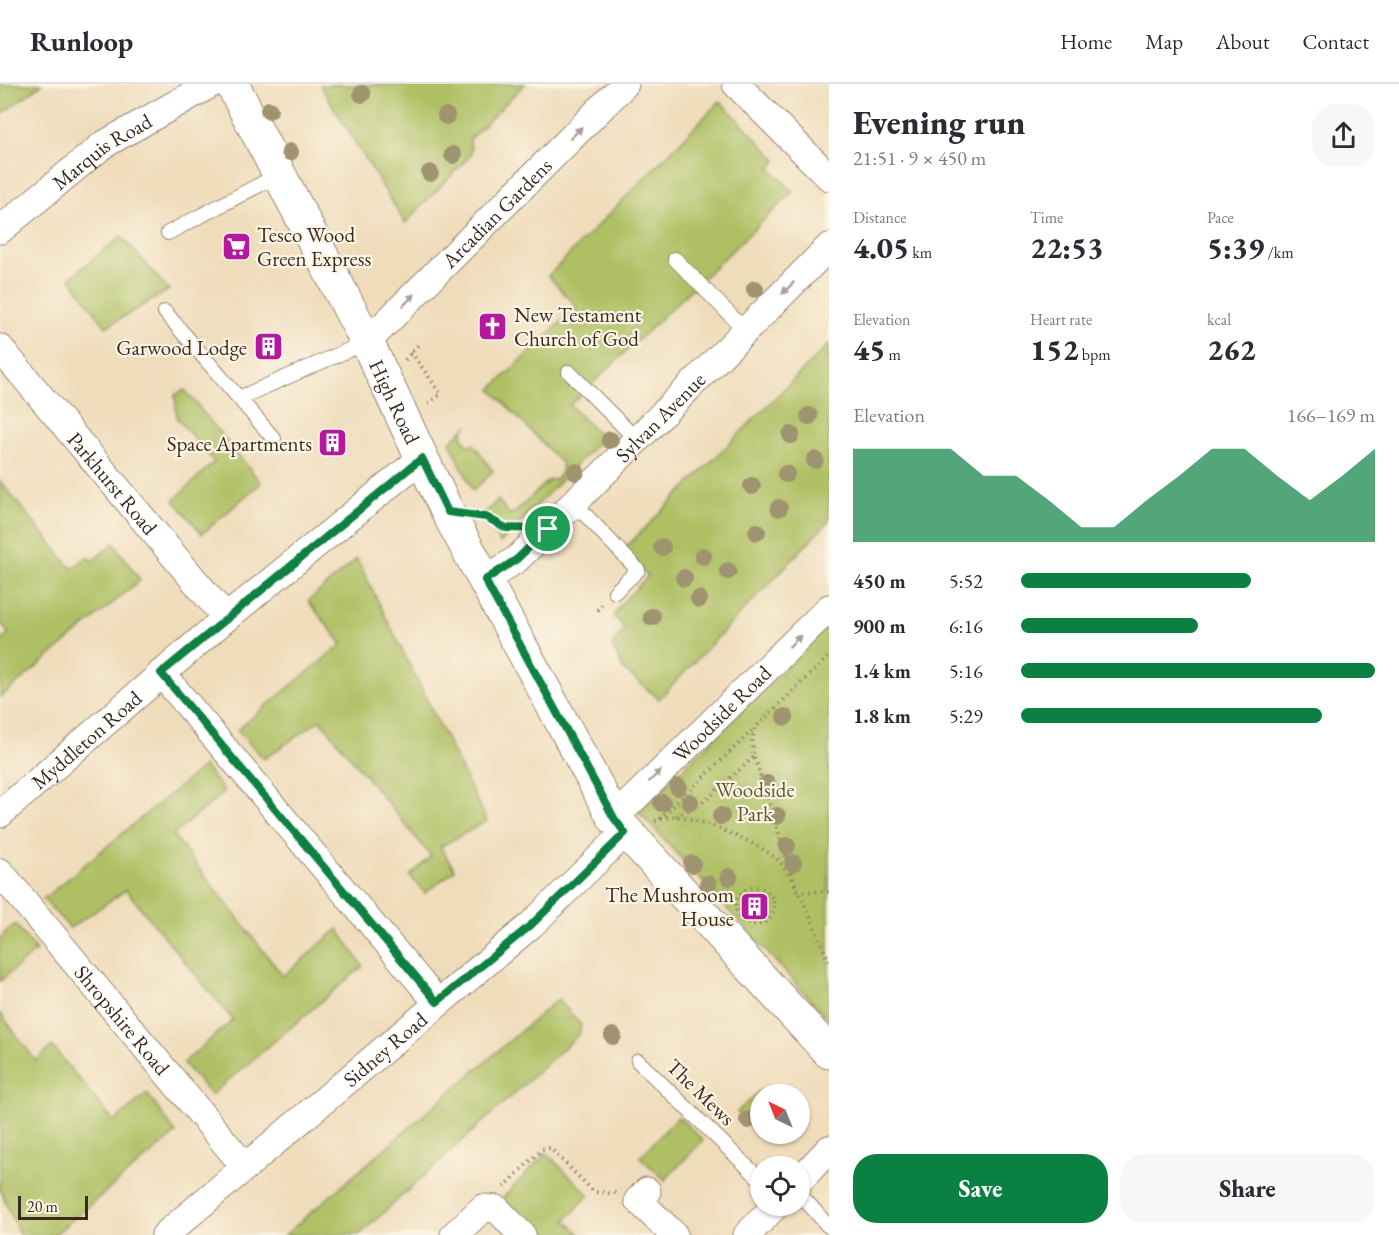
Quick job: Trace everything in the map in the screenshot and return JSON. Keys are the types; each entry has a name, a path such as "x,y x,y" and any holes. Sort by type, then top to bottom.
{"main road":[{"name":"High Road","path":"233,87 367,342 448,512 485,580 629,824 829,1052"}],"street":[{"name":"Arcadian Gardens","path":"367,342 625,84"},
{"path":"736,84 829,177"},
{"name":"Marquis Road","path":"0,230 103,145 233,87"},
{"name":"Sylvan Avenue","path":"485,580 517,559 548,529 829,247"},
{"name":"Parkhurst Road","path":"0,348 226,618"},
{"name":"Myddleton Road","path":"5,800 422,458"},
{"name":"Woodside Road","path":"629,824 829,608"},
{"path":"161,673 437,1002"},
{"name":"Sidney Road","path":"165,1235 437,1002 531,925 629,824"},
{"name":"Shropshire Road","path":"0,872 244,1167"},
{"path":"810,1169 829,1149"},
{"path":"643,1196 674,1235"},
{"path":"454,1235 483,1209 497,1209 522,1235"},
{"path":"747,1235 765,1216"}],"lane":[{"path":"168,233 280,174"},
{"path":"675,259 746,330"},
{"path":"165,312 274,439"},
{"path":"239,398 367,342"},
{"path":"569,372 636,439"},
{"path":"573,502 638,570 615,592"},
{"name":"The Mews","path":"638,1061 750,1169"},
{"path":"810,1205 828,1226"}],"path":[{"path":"401,364 418,345"},
{"path":"411,352 442,392 424,407"},
{"path":"448,512 486,517 506,528 548,529"},
{"path":"659,820 829,656"},
{"path":"755,728 752,744 754,757 796,891"},
{"path":"738,745 748,741 752,744"},
{"path":"629,824 675,816 708,799 754,757"},
{"path":"675,816 703,823 732,835 778,860 796,891 829,961"},
{"path":"763,888 771,895 773,912 763,921 750,924 737,914 736,902 746,889 763,888"},
{"path":"796,891 829,892"},
{"path":"483,1209 542,1149 550,1148 594,1192 612,1191 643,1196"}],"green space":[{"path":"0,84 42,84 0,115"},
{"path":"525,84 470,139 471,155 405,223 320,85"},
{"path":"720,101 777,160 770,168 793,192 570,405 602,438 500,543 484,514 498,500 509,514 514,513 549,480 555,480 561,473 562,464 491,389 577,307 548,276"},
{"path":"121,236 169,290 106,327 70,278"},
{"path":"829,344 829,521 659,699 623,669 612,645 625,629 614,616 620,605 648,576 623,550"},
{"path":"185,390 261,483 202,534 174,500 214,462 177,418 175,395"},
{"path":"468,425 463,430 463,439 469,446 473,444 493,471 473,491 450,442"},
{"path":"0,481 72,569 87,557 92,561 114,543 140,580 0,698 0,642 9,634 0,621"},
{"path":"357,559 487,821 440,847 455,870 425,893 410,876 431,856 320,720 264,759 237,730 342,644 308,601"},
{"name":"Woodside Park","path":"829,625 829,1020 639,812"},
{"path":"204,766 224,792 173,835 283,976 338,929 363,966 211,1095 183,1063 233,1020 126,890 70,928 43,899"},
{"path":"15,924 36,951 0,981 0,937"},
{"path":"558,999 581,1025 579,1034 359,1235 285,1235"},
{"path":"0,1013 36,1061 52,1046 114,1122 147,1093 176,1133 54,1235 20,1235 0,1189"},
{"path":"750,1100 750,1126 737,1112"},
{"path":"678,1117 703,1140 665,1180 640,1157"},
{"path":"546,1153 589,1195 566,1220 581,1235 537,1235 501,1200"}],"place":[{"name":"Tesco Wood Green Express","path":"236,246"},
{"name":"New Testament Church of God","path":"493,326"},
{"name":"Garwood Lodge","path":"268,347"},
{"name":"Space Apartments","path":"333,443"},
{"name":"The Mushroom House","path":"755,906"}],"route":[{"path":"422,458 448,512 486,517 506,528 548,529 517,559 485,580 614,818 625,833 531,925 437,1002 161,673 422,458"}]}
